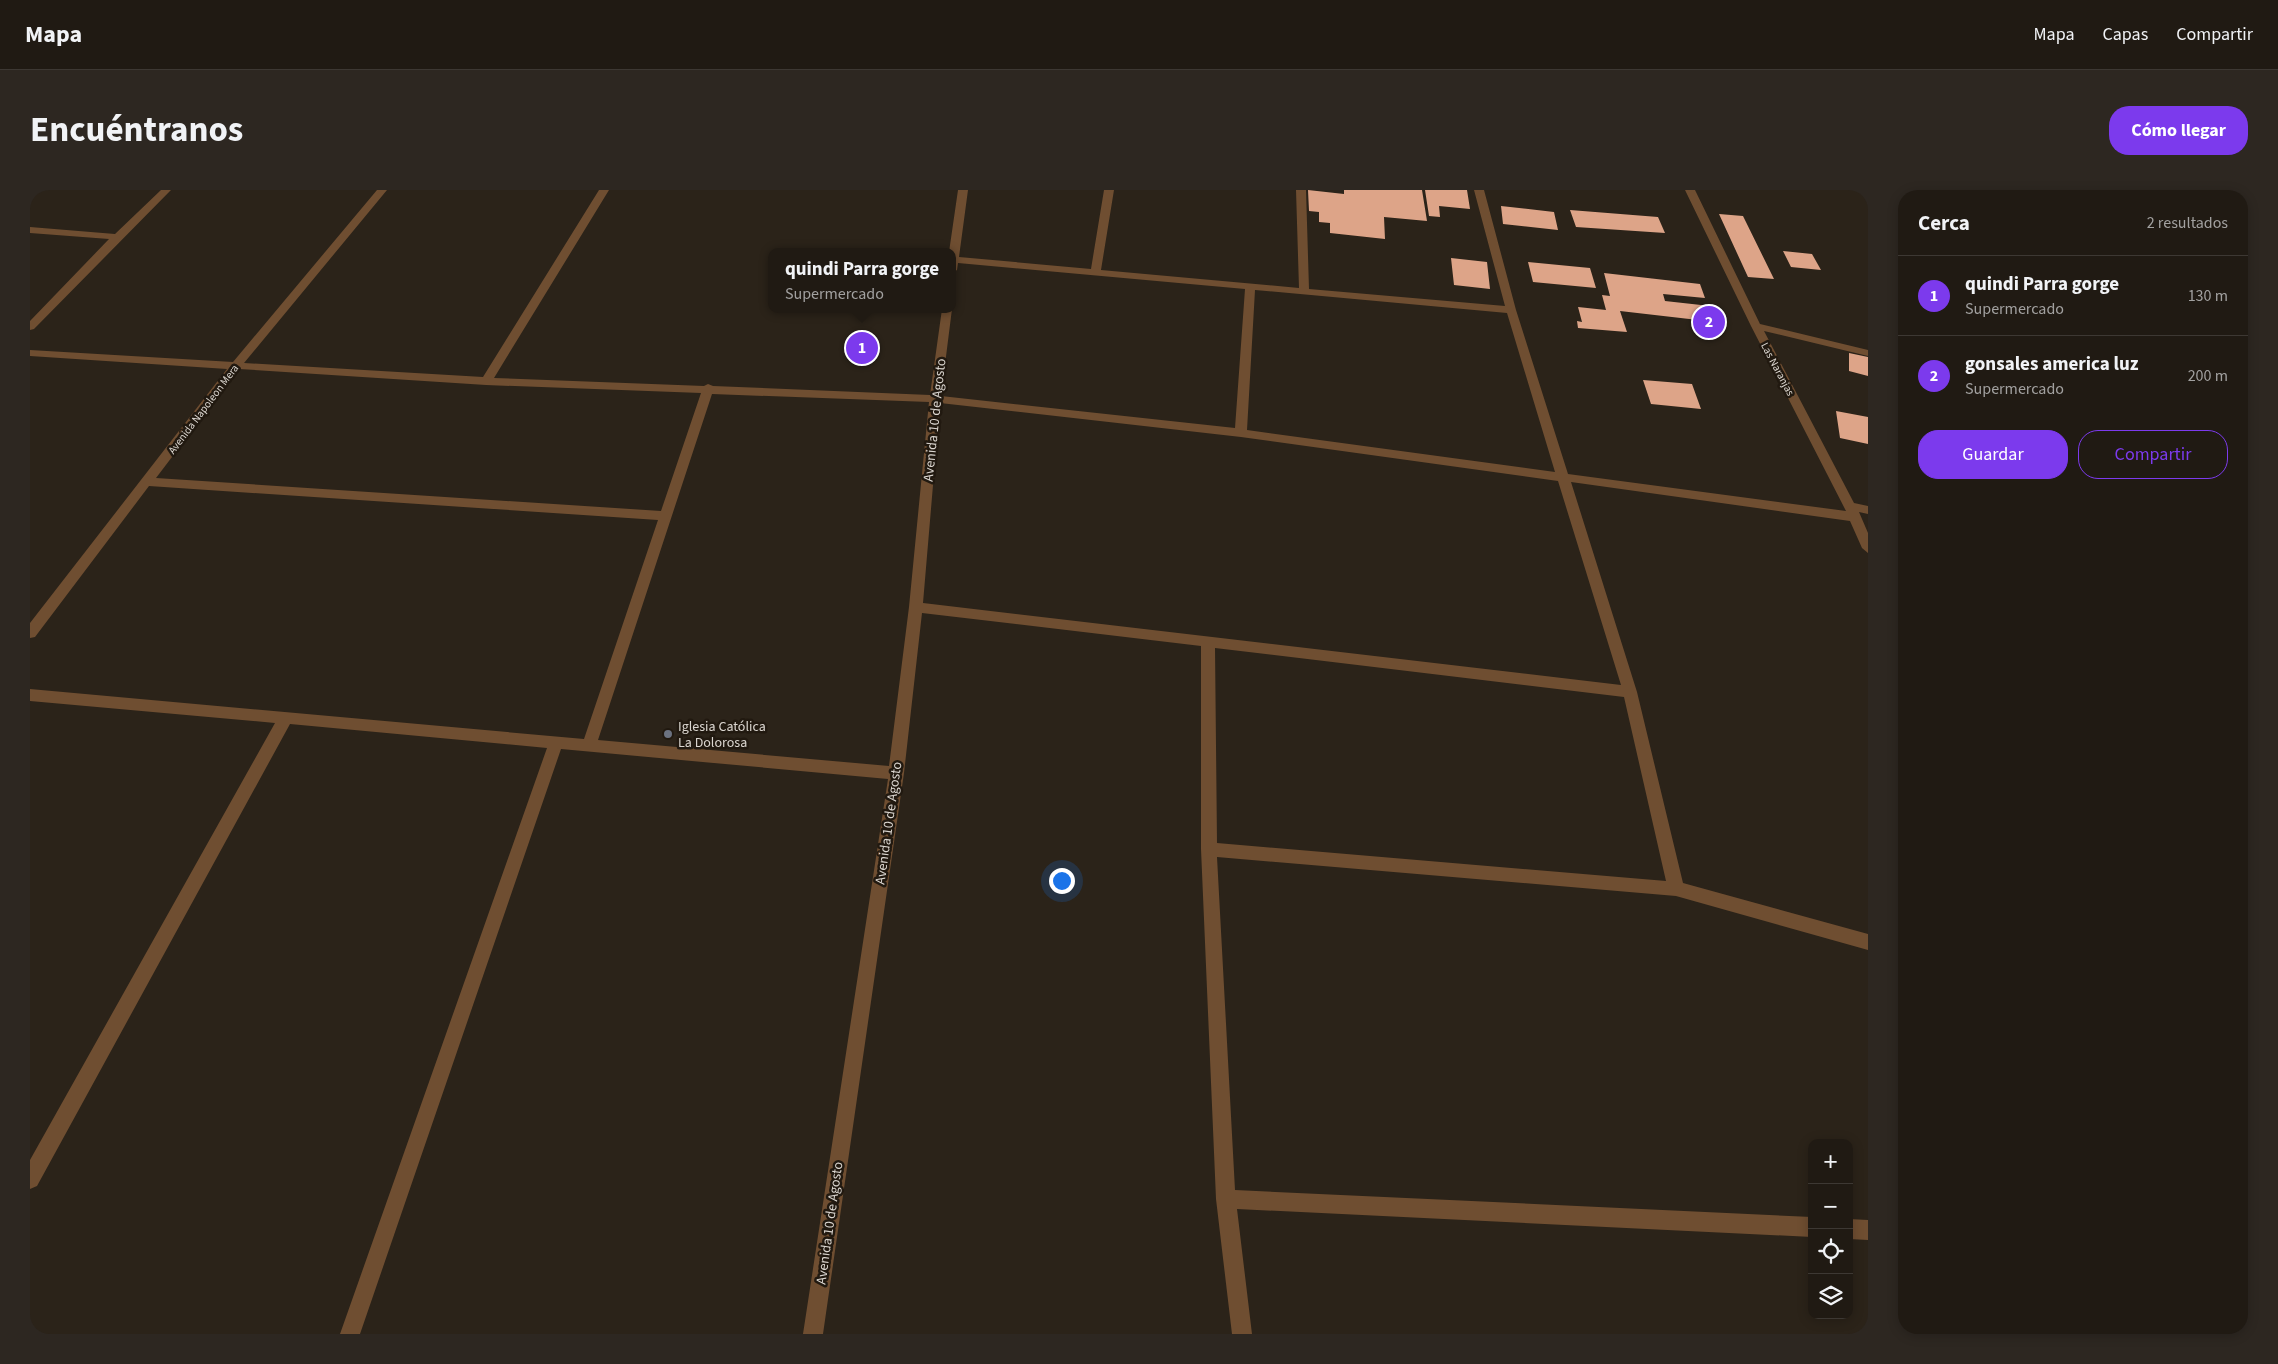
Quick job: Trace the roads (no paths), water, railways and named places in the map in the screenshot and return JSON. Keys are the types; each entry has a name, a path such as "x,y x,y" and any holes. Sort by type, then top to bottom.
{"street":[{"path":"30,327 166,190"},
{"name":"Avenida Napoleon Mera","path":"30,633 148,482 236,365 382,190"},
{"path":"486,381 604,190"},
{"path":"955,248 963,190"},
{"path":"1095,273 1109,190"},
{"path":"1301,190 1304,291"},
{"path":"1479,190 1511,310 1630,692 1676,889"},
{"name":"Las Naranjas","path":"1690,190 1756,326 1852,512 1868,548"},
{"path":"30,230 117,238"},
{"path":"956,265 1095,273 1511,310"},
{"path":"1240,432 1250,286"},
{"name":"Avenida 10 de Agosto","path":"813,1334 896,772 916,608 935,399 946,313"},
{"path":"1756,326 1868,353"},
{"path":"30,353 486,381 708,388 935,399 1240,432 1563,478 1852,512 1868,510"},
{"path":"589,746 708,388"},
{"path":"148,482 667,516"},
{"path":"916,608 1630,692"},
{"path":"1208,641 1209,849 1226,1199 1242,1334"},
{"path":"30,695 896,772"},
{"path":"30,1179 285,719"},
{"path":"350,1334 556,742"},
{"path":"1209,849 1676,889 1868,942"},
{"path":"1226,1199 1808,1227"},
{"path":"1853,1229 1868,1230"}],"place":[{"name":"gonsales america luz","path":"1709,322"},
{"name":"quindi Parra gorge","path":"862,348"},
{"name":"Iglesia Católica La Dolorosa","path":"668,734"}]}
